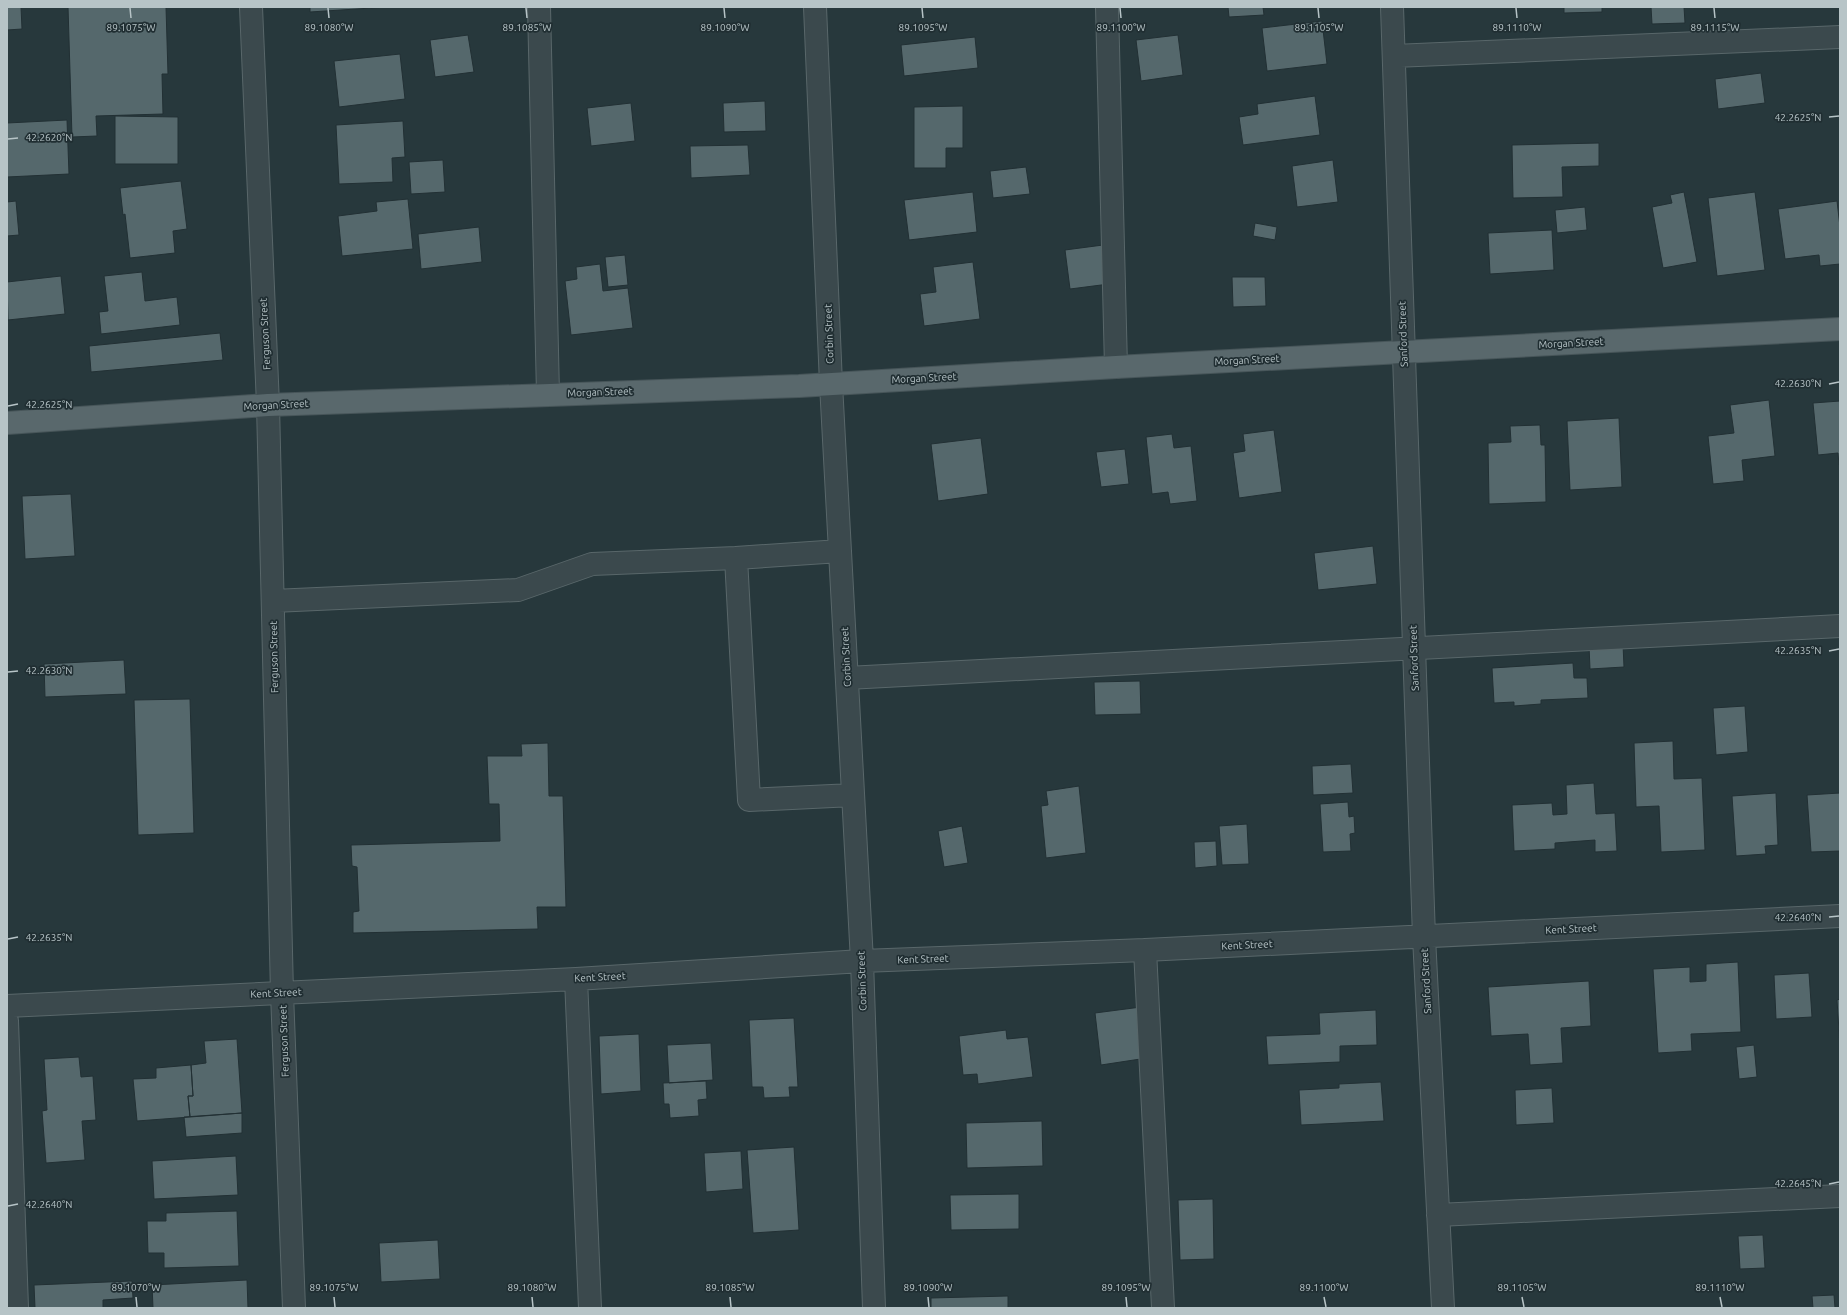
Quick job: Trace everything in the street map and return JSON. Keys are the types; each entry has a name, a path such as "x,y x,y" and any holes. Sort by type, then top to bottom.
{"main road":[{"name":"Morgan Street","path":"7,423 268,405 831,384 1116,367 1840,329"}],"street":[{"name":"Ferguson Street","path":"251,7 268,405 282,993 294,1308"},
{"path":"539,7 548,394"},
{"name":"Corbin Street","path":"815,7 831,384 862,961 874,1308"},
{"path":"1107,7 1116,367"},
{"name":"Sanford Street","path":"1392,7 1424,937 1443,1308"},
{"path":"1394,56 1840,37"},
{"path":"273,601 518,590 592,564 736,558 840,551"},
{"path":"736,558 749,800 853,795"},
{"path":"847,678 1840,626"},
{"name":"Kent Street","path":"7,1006 576,979 862,961 1145,950 1840,916"},
{"path":"1145,950 1163,1308"},
{"path":"576,979 590,1308"},
{"path":"7,1021 17,1308"},
{"path":"1438,1215 1840,1196"}],"building":[{"path":"7,7 21,7 22,29 7,30"},
{"path":"68,7 166,7 168,74 162,74 163,114 96,116 97,136 72,137"},
{"path":"310,7 387,7 310,12"},
{"path":"1228,7 1263,7 1264,15 1229,17"},
{"path":"1564,7 1602,7 1602,12 1564,13"},
{"path":"1651,7 1684,7 1685,23 1652,24"},
{"path":"1322,21 1327,64 1267,71 1262,28"},
{"path":"468,35 474,72 435,77 430,40"},
{"path":"1178,35 1183,75 1141,81 1136,40"},
{"path":"975,37 978,68 904,76 901,45"},
{"path":"400,54 405,99 339,107 334,61"},
{"path":"1761,73 1765,103 1718,109 1715,79"},
{"path":"1315,96 1320,135 1243,145 1239,117 1258,114 1257,104"},
{"path":"765,101 766,131 724,132 723,103"},
{"path":"631,103 635,141 591,146 587,108"},
{"path":"963,106 963,148 946,148 946,168 914,168 914,107"},
{"path":"115,116 178,117 178,164 115,164"},
{"path":"67,120 69,174 7,177 7,123"},
{"path":"403,121 405,157 392,158 393,182 339,184 336,125"},
{"path":"1599,143 1599,166 1562,167 1563,197 1513,198 1512,145"},
{"path":"748,145 750,175 691,178 690,146"},
{"path":"443,160 445,192 411,194 409,162"},
{"path":"1333,160 1338,202 1297,207 1292,166"},
{"path":"1026,167 1030,194 993,198 990,171"},
{"path":"181,181 187,229 173,231 175,253 130,258 125,214 123,215 120,188"},
{"path":"973,192 977,232 909,240 904,200"},
{"path":"1684,192 1697,262 1663,268 1652,207 1672,203 1670,195"},
{"path":"1755,192 1765,270 1717,276 1708,198"},
{"path":"408,199 413,249 342,256 338,216 377,211 376,202"},
{"path":"16,201 19,235 7,236 7,202"},
{"path":"1837,201 1840,227 1840,264 1820,266 1819,255 1785,259 1778,209"},
{"path":"1585,207 1587,230 1557,233 1555,210"},
{"path":"1255,223 1277,227 1275,240 1253,236"},
{"path":"479,227 482,262 421,269 418,234"},
{"path":"1552,230 1554,270 1490,274 1488,233"},
{"path":"1103,245 1109,284 1070,289 1065,250"},
{"path":"625,255 628,285 608,287 605,257"},
{"path":"973,262 980,319 924,326 920,294 936,292 933,267"},
{"path":"600,264 603,291 628,288 633,328 571,335 565,281 577,279 576,267"},
{"path":"142,272 145,301 177,297 180,325 101,334 99,312 108,311 104,276"},
{"path":"61,276 65,314 8,320 7,282"},
{"path":"1232,277 1265,277 1266,306 1233,307"},
{"path":"220,333 223,360 91,372 89,346"},
{"path":"1769,400 1775,456 1742,460 1744,481 1713,484 1708,436 1734,433 1730,405"},
{"path":"1840,401 1839,465 1838,453 1818,455 1813,403"},
{"path":"1619,418 1622,487 1570,490 1567,421"},
{"path":"1540,425 1541,445 1545,445 1546,502 1489,504 1488,443 1511,442 1510,426"},
{"path":"1274,430 1282,492 1239,498 1233,453 1245,451 1243,434"},
{"path":"1172,434 1174,448 1191,446 1197,501 1170,504 1168,492 1152,494 1146,437"},
{"path":"981,438 988,494 938,501 931,444"},
{"path":"1125,449 1129,484 1101,487 1096,452"},
{"path":"71,494 75,556 25,559 22,496"},
{"path":"1373,546 1377,584 1318,590 1314,553"},
{"path":"1623,644 1624,667 1590,669 1589,646"},
{"path":"124,660 126,694 45,697 44,664"},
{"path":"1573,663 1574,678 1587,678 1588,698 1541,700 1541,704 1514,706 1514,702 1494,703 1492,668"},
{"path":"1140,681 1141,714 1095,715 1094,682"},
{"path":"190,699 194,833 138,835 134,700"},
{"path":"1745,706 1748,752 1716,755 1713,708"},
{"path":"1673,741 1674,779 1702,778 1705,850 1661,852 1659,806 1636,807 1634,743"},
{"path":"548,743 549,796 563,796 566,907 537,907 538,929 353,933 353,912 359,911 357,867 352,866 351,845 500,841 499,804 489,804 487,756 522,756 521,744"},
{"path":"1351,764 1353,793 1313,795 1312,766"},
{"path":"1594,783 1596,814 1615,813 1617,851 1595,852 1595,840 1555,843 1555,849 1514,851 1512,805 1552,803 1553,815 1567,814 1566,785"},
{"path":"1079,786 1086,853 1046,858 1041,806 1048,805 1046,791"},
{"path":"1776,793 1778,845 1765,846 1766,854 1736,856 1732,796"},
{"path":"1840,793 1840,851 1811,852 1807,795"},
{"path":"1348,802 1349,817 1354,816 1355,833 1350,834 1351,851 1323,852 1320,804"},
{"path":"1247,824 1249,864 1222,865 1219,826"},
{"path":"962,826 968,863 944,867 938,831"},
{"path":"1216,841 1217,866 1195,868 1194,842"},
{"path":"1738,962 1741,1032 1691,1034 1692,1051 1658,1053 1653,969 1690,967 1690,982 1706,981 1706,964"},
{"path":"1809,973 1812,1017 1776,1019 1774,975"},
{"path":"1589,981 1591,1026 1561,1028 1563,1063 1530,1065 1528,1034 1491,1036 1488,987"},
{"path":"1840,999 1840,1046 1837,1000"},
{"path":"1141,1007 1147,1058 1101,1065 1095,1013"},
{"path":"1376,1010 1377,1045 1340,1046 1340,1062 1268,1065 1266,1036 1320,1034 1319,1013"},
{"path":"794,1018 798,1087 789,1087 790,1097 764,1098 763,1087 752,1087 749,1020"},
{"path":"1006,1030 1007,1039 1028,1037 1033,1077 978,1084 977,1074 963,1075 959,1036"},
{"path":"639,1034 641,1091 601,1094 599,1036"},
{"path":"237,1039 242,1113 190,1117 188,1096 193,1096 191,1065 206,1063 204,1041"},
{"path":"711,1043 713,1080 669,1083 667,1045"},
{"path":"1754,1045 1757,1077 1739,1079 1736,1047"},
{"path":"79,1057 81,1077 93,1076 96,1120 82,1121 85,1160 46,1163 42,1111 47,1110 44,1059"},
{"path":"191,1065 193,1096 188,1096 190,1117 137,1121 133,1079 156,1078 156,1068"},
{"path":"706,1081 707,1099 698,1100 699,1116 670,1118 669,1104 664,1104 663,1083"},
{"path":"1381,1082 1384,1121 1301,1125 1299,1090 1339,1088 1339,1084"},
{"path":"1552,1088 1554,1123 1516,1125 1515,1090"},
{"path":"242,1113 242,1133 186,1137 184,1117"},
{"path":"1042,1121 1043,1166 967,1168 966,1123"},
{"path":"794,1147 799,1230 753,1233 747,1150"},
{"path":"741,1151 743,1189 706,1192 704,1153"},
{"path":"236,1156 238,1195 154,1199 152,1161"},
{"path":"1019,1194 1019,1229 951,1230 950,1195"},
{"path":"1213,1199 1214,1259 1180,1260 1178,1200"},
{"path":"237,1211 239,1266 164,1268 164,1253 148,1253 147,1221 166,1221 166,1213"},
{"path":"1763,1235 1765,1268 1740,1269 1738,1236"},
{"path":"438,1240 440,1279 381,1282 379,1243"},
{"path":"247,1280 248,1308 153,1308 152,1285"},
{"path":"132,1281 133,1298 103,1300 103,1308 35,1308 34,1285"},
{"path":"1834,1295 1835,1308 1813,1308 1812,1296"},
{"path":"1008,1296 1008,1308 931,1308 931,1298"}]}
